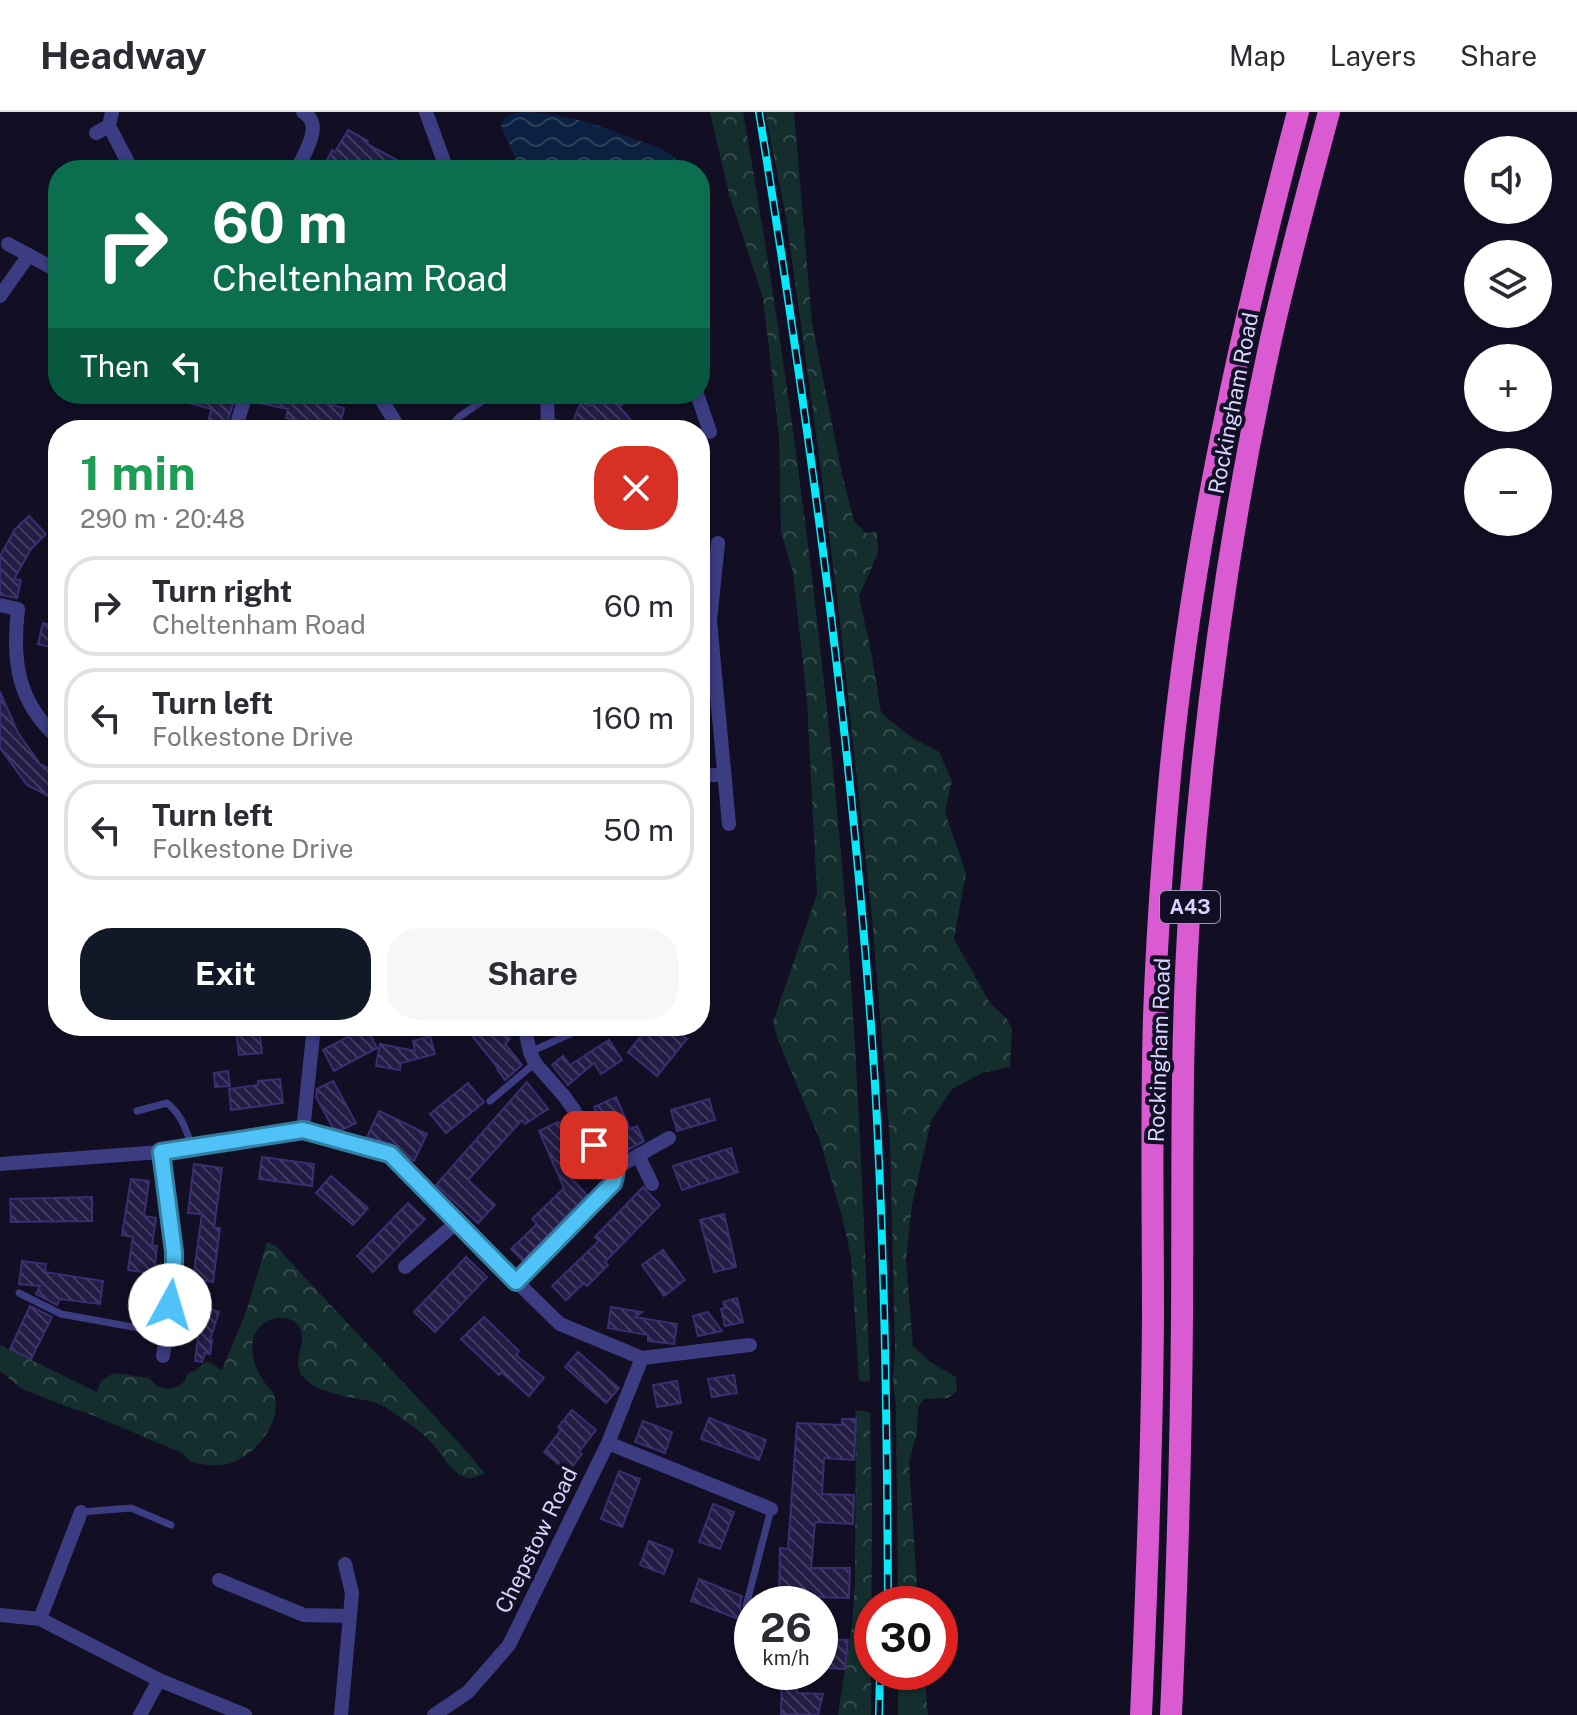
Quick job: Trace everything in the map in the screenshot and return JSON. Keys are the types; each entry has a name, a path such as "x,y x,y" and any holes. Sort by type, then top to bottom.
{"highway":[{"name":"Rockingham Road","path":"1141,1715 1150,1508 1154,1013 1171,763 1191,610 1218,446 1253,286 1298,112"},
{"name":"Rockingham Road","path":"1171,1715 1180,1522 1184,1018 1201,770 1221,612 1248,450 1293,246 1329,112"}],"street":[{"path":"302,160 314,126 310,116 303,112"},
{"path":"426,112 443,160"},
{"path":"106,123 126,160"},
{"path":"8,244 48,265"},
{"path":"0,296 29,255"},
{"path":"718,543 710,621 729,824"},
{"path":"0,605 18,609 15,653 21,685 28,702 48,727"},
{"path":"710,775 724,775"},
{"path":"303,1130 313,1036"},
{"path":"516,1282 613,1183 616,1174 616,1168 586,1135 574,1110 533,1058 527,1036"},
{"path":"0,1164 161,1152 303,1130 390,1154 560,1324 642,1358 750,1345"},
{"path":"616,1168 669,1138"},
{"path":"161,1152 174,1252 174,1276 163,1356"},
{"path":"638,1155 652,1184"},
{"path":"405,1267 456,1223"},
{"name":"Chepstow Road","path":"434,1715 468,1692 509,1645 608,1443 642,1358"},
{"path":"608,1443 771,1509"},
{"path":"40,1619 81,1512"},
{"path":"341,1715 352,1593 345,1564"},
{"path":"219,1580 304,1615 349,1616"},
{"path":"0,1615 40,1619 159,1680 245,1715"},
{"path":"140,1715 159,1680"}],"lane":[{"path":"456,420 478,404"},
{"path":"490,1101 533,1058 567,1036"},
{"path":"137,1111 167,1103 184,1122 192,1147"},
{"path":"19,1293 61,1314 166,1333"},
{"path":"81,1512 131,1508 171,1525"},
{"path":"751,1586 771,1509"}],"green space":[{"path":"710,112 743,112 784,368 807,540 843,872 861,1163 870,1382 859,1381 851,1257 842,1216 819,1138 773,1022 817,894 807,701 793,573 781,532 779,436 763,298 729,194"},
{"path":"765,112 794,112 812,323 854,521 866,533 877,532 878,553 859,596 881,713 911,737 939,752 952,781 945,812 966,873 954,939 990,1003 1007,1019 1012,1029 1010,1067 982,1073 952,1089 931,1121 912,1205 906,1260 913,1346 930,1362 956,1377 957,1391 948,1398 924,1399 918,1407 917,1433 909,1462 917,1586 898,1586 890,1141 872,917 839,614 786,217"},
{"path":"267,1242 276,1246 485,1473 472,1478 462,1476 425,1436 383,1406 331,1393 310,1384 298,1366 302,1339 300,1329 289,1319 271,1319 257,1331 253,1340 256,1366 274,1395 276,1406 269,1429 253,1450 232,1463 221,1465 191,1461 182,1453 22,1389 0,1371 0,1345 97,1392 101,1381 114,1373 149,1378 158,1387 168,1389 179,1386 188,1373 206,1361 222,1370 246,1312"},
{"path":"855,1410 870,1412 872,1586 855,1586"},
{"path":"854,1597 854,1690 871,1690 871,1715 838,1715"},
{"path":"898,1690 926,1690 928,1715 898,1715"}],"water":[{"path":"523,112 567,117 658,148 676,159 515,160 501,126 509,116"}],"building":[{"path":"348,130 397,160 327,160 332,150 335,152"},
{"path":"192,404 233,404 228,420 208,420 212,409"},
{"path":"264,404 328,404 344,408 341,420 286,418 288,409"},
{"path":"580,404 621,404 619,406 631,420 574,420"},
{"path":"29,516 46,534 31,549 14,579 21,580 17,598 0,595 0,556 15,529"},
{"path":"43,623 48,624 48,646 38,644"},
{"path":"0,692 18,733 40,764 48,768 48,796 27,785 0,748"},
{"path":"237,1036 260,1036 262,1053 239,1055"},
{"path":"349,1036 371,1036 377,1048 334,1071 323,1050"},
{"path":"430,1036 435,1054 401,1063 400,1070 376,1066 380,1044 415,1051 413,1041"},
{"path":"472,1036 507,1036 510,1039 505,1044 522,1065 505,1080"},
{"path":"641,1036 683,1036 687,1039 657,1076 628,1052"},
{"path":"609,1040 622,1060 601,1074 594,1063 568,1085 552,1065 563,1056 570,1065"},
{"path":"228,1071 230,1086 215,1087 214,1073"},
{"path":"280,1079 283,1103 231,1110 229,1089"},
{"path":"333,1081 356,1123 342,1130 333,1128 316,1097 317,1089"},
{"path":"527,1082 548,1109 525,1124 522,1120 468,1180 495,1205 478,1223 436,1185"},
{"path":"468,1083 484,1102 446,1133 430,1114"},
{"path":"616,1097 630,1129 637,1126 644,1141 624,1152 612,1126 604,1129 594,1107"},
{"path":"709,1099 715,1120 677,1131 671,1110"},
{"path":"379,1111 427,1134 414,1161 393,1145 367,1137"},
{"path":"558,1122 564,1129 567,1128 586,1170 570,1177 587,1195 523,1261 511,1249 537,1224 532,1219 564,1188 539,1131"},
{"path":"731,1148 738,1172 682,1190 673,1166"},
{"path":"262,1157 314,1164 312,1186 259,1179"},
{"path":"194,1164 222,1168 214,1228 220,1228 213,1282 193,1279 202,1214 188,1213"},
{"path":"331,1176 368,1208 353,1225 316,1193"},
{"path":"131,1179 149,1181 144,1216 156,1218 152,1245 157,1246 154,1274 128,1270 133,1237 122,1235"},
{"path":"643,1187 660,1205 605,1262 608,1265 587,1286 584,1283 566,1300 552,1286 599,1241 595,1237"},
{"path":"92,1197 92,1221 11,1222 10,1199"},
{"path":"408,1203 425,1219 373,1272 357,1256"},
{"path":"724,1214 736,1267 714,1272 700,1220"},
{"path":"663,1250 685,1280 664,1296 642,1265"},
{"path":"466,1257 487,1277 435,1332 414,1312"},
{"path":"22,1261 46,1264 45,1272 103,1281 100,1304 60,1299 57,1305 36,1294 40,1286 19,1284"},
{"path":"136,1285 152,1290 150,1302 160,1304 157,1322 132,1319"},
{"path":"737,1298 743,1322 725,1326 721,1309 725,1308 723,1302"},
{"path":"195,1304 219,1312 210,1340 210,1354 205,1353 202,1362 195,1361 199,1329 188,1326"},
{"path":"30,1306 52,1317 31,1359 10,1349"},
{"path":"611,1307 642,1312 635,1317 677,1324 674,1344 648,1341 648,1335 608,1328"},
{"path":"708,1312 722,1331 698,1336 693,1316"},
{"path":"484,1317 519,1351 516,1355 544,1378 529,1396 501,1372 499,1375 461,1339"},
{"path":"578,1352 619,1388 606,1403 565,1367"},
{"path":"734,1375 737,1393 712,1397 708,1379"},
{"path":"677,1381 681,1403 657,1407 653,1385"},
{"path":"572,1410 596,1430 568,1472 544,1452"},
{"path":"709,1418 766,1440 759,1460 701,1439"},
{"path":"842,1419 856,1419 854,1460 824,1458 822,1494 854,1495 853,1524 815,1522 811,1568 850,1568 849,1598 838,1598 838,1586 779,1586 780,1548 788,1549 797,1423 842,1425"},
{"path":"643,1421 672,1432 665,1453 635,1442"},
{"path":"619,1471 640,1479 622,1527 601,1519"},
{"path":"713,1504 734,1512 720,1549 699,1542"},
{"path":"649,1541 673,1550 664,1574 640,1565"},
{"path":"699,1579 734,1593 734,1617 691,1601"},
{"path":"838,1639 848,1640 845,1669 838,1669"},
{"path":"782,1690 823,1694 818,1715 781,1714"}],"railway":[{"path":"759,112 829,596 866,962 881,1214 888,1586"},
{"path":"879,1715 880,1690"}],"route":[{"path":"170,1305 174,1252 161,1152 303,1130 390,1154 516,1282 613,1183 616,1168 594,1145"}]}
